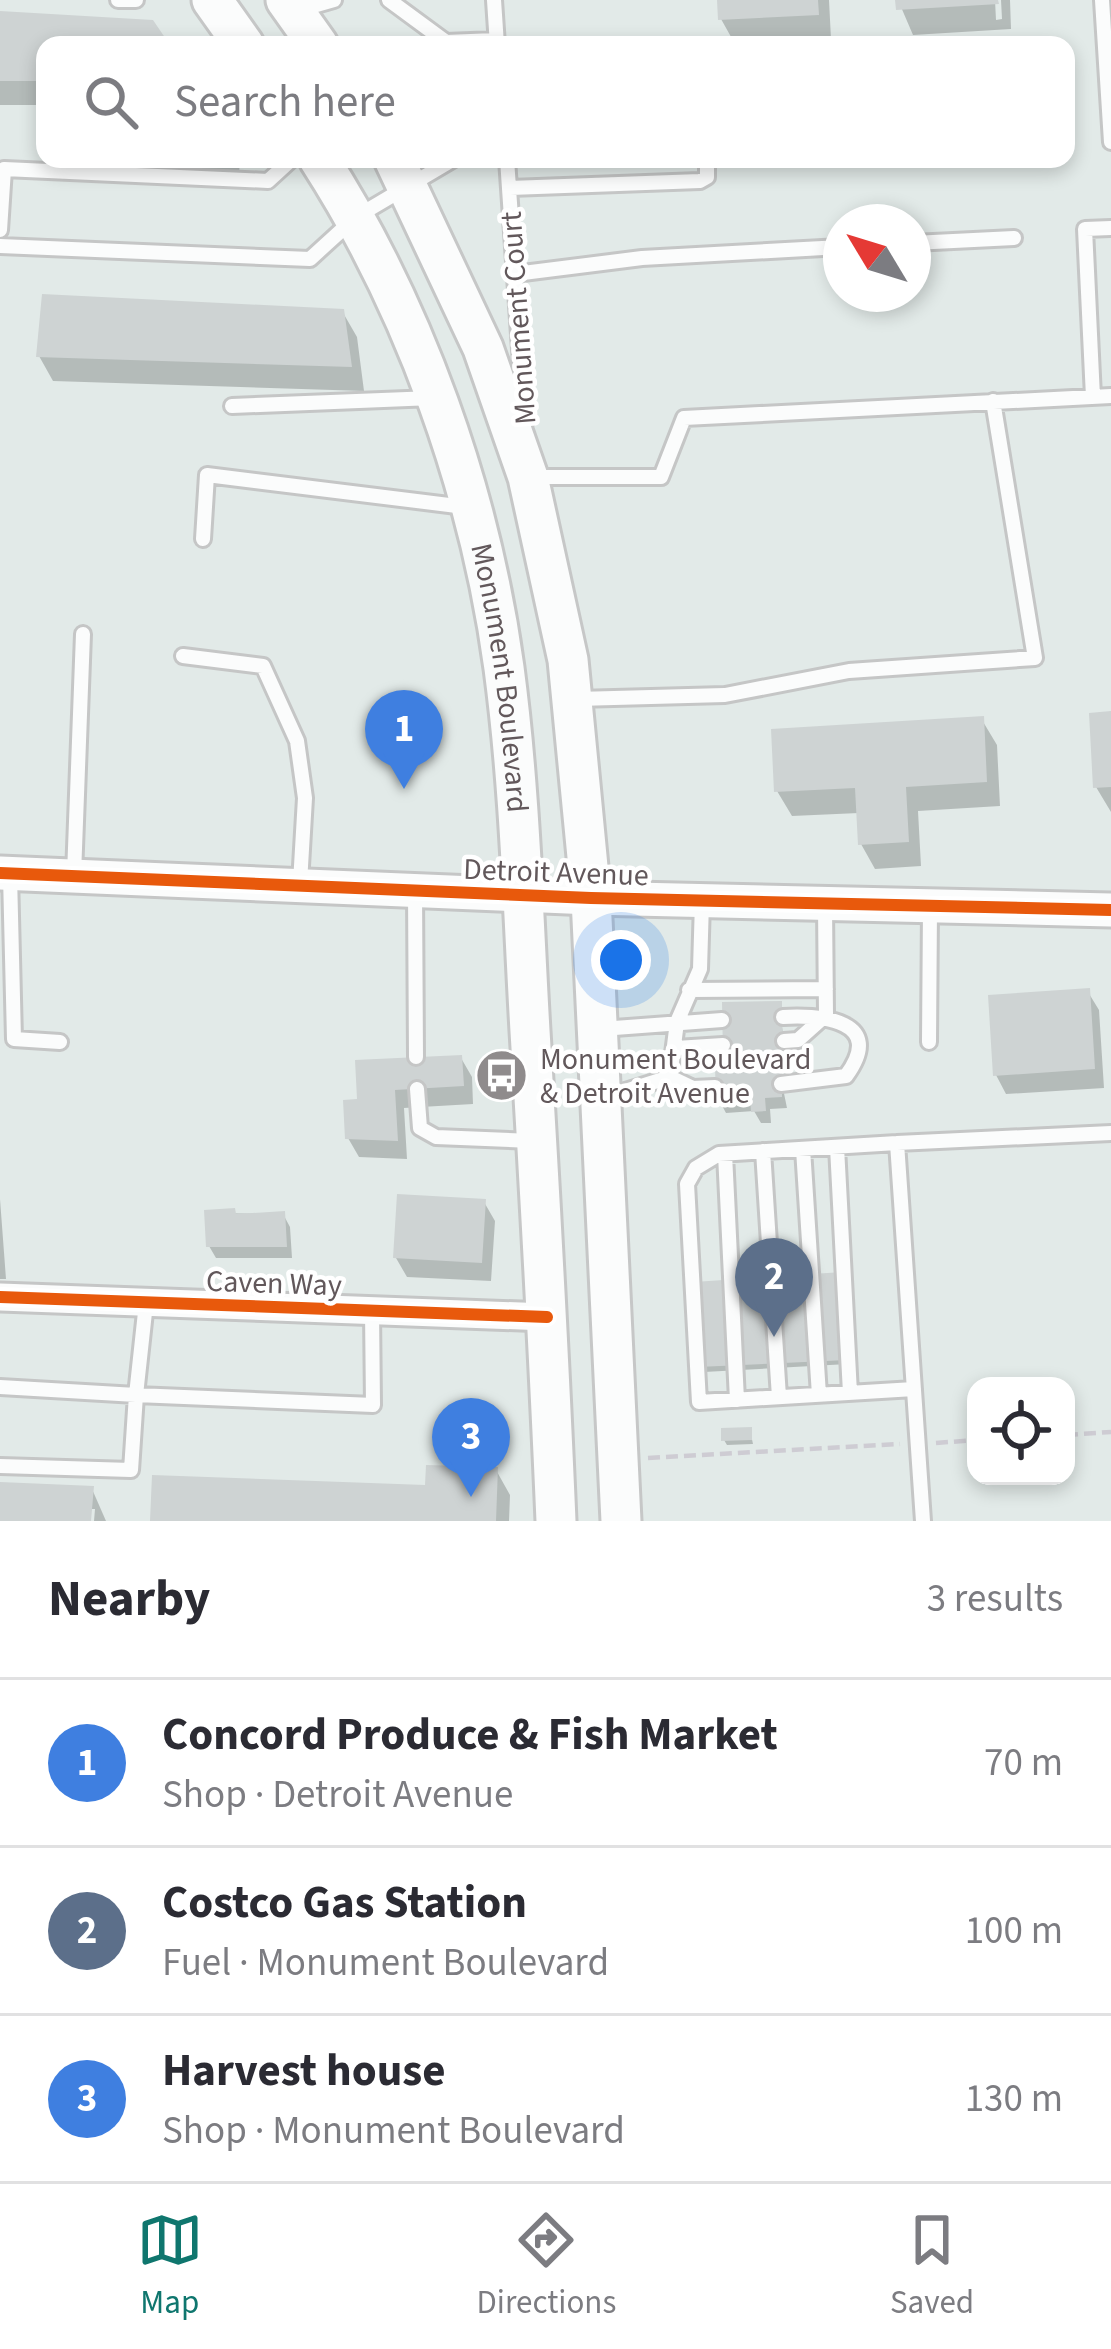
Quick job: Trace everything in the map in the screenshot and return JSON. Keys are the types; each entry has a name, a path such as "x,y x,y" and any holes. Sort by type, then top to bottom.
{"main road":[{"path":"212,0 238,36"},
{"path":"290,6 312,36"},
{"name":"Monument Boulevard","path":"325,168 356,217 433,398 471,507 503,667 522,895 556,1521"},
{"path":"403,173 483,349 528,477 571,699 591,898 621,1521"}],"street":[{"name":"Detroit Avenue","path":"5,873 591,898 1111,910"},
{"name":"Caven Way","path":"0,1297 547,1317"}],"lane":[{"path":"118,0 136,0"},
{"path":"290,6 334,0"},
{"path":"388,0 438,36"},
{"path":"494,0 497,36"},
{"path":"1102,0 1111,142"},
{"path":"0,230 4,169 268,181 282,168"},
{"name":"Monument Court","path":"508,168 528,477"},
{"path":"510,188 700,181 707,177 707,168"},
{"path":"0,247 310,259 403,173"},
{"path":"1093,397 1085,229 1111,228"},
{"path":"931,242 1014,238"},
{"path":"515,274 642,258 823,248"},
{"path":"528,477 661,477 684,418 1111,396"},
{"path":"232,406 433,398"},
{"path":"571,699 725,694 849,671 1034,658 993,400"},
{"path":"203,539 207,475 471,507"},
{"path":"74,876 82,634"},
{"path":"182,656 263,666 297,741 305,798 300,886"},
{"path":"5,873 14,1040 60,1042"},
{"path":"415,890 416,1057"},
{"path":"670,1076 676,1022 700,969 702,901"},
{"path":"784,1041 798,1040 826,1015 825,904"},
{"path":"928,1042 930,906"},
{"path":"689,991 826,989"},
{"path":"781,1084 846,1076 854,1064 857,1041 846,1023 826,1015 783,1017"},
{"path":"596,1029 722,1020"},
{"path":"676,1048 723,1045"},
{"path":"601,1098 635,1092 670,1076"},
{"path":"670,1076 693,1088 716,1087"},
{"path":"418,1089 420,1128 436,1137 537,1142"},
{"path":"914,1389 699,1402 687,1184 707,1159 725,1154 1111,1133"},
{"path":"897,1143 923,1521"},
{"path":"837,1147 850,1393"},
{"path":"803,1149 819,1394"},
{"path":"764,1151 779,1397"},
{"path":"725,1154 737,1400"},
{"path":"0,1466 131,1470 146,1303"},
{"path":"0,1387 373,1405 372,1311"}],"path":[{"path":"1075,1434 1111,1432"},
{"path":"618,1457 967,1441"}],"building":[{"path":"717,0 818,0 819,15 718,20"},
{"path":"895,0 998,0 999,4 896,10"},
{"path":"0,11 153,20 164,36 36,36 36,81 0,81"},
{"path":"42,294 344,309 352,367 36,357"},
{"path":"1111,711 1111,787 1093,788 1089,713"},
{"path":"984,716 987,782 906,787 909,842 858,845 855,788 774,792 771,729"},
{"path":"1090,988 1095,1069 993,1076 988,995"},
{"path":"782,1001 782,1097 765,1098 766,1111 751,1112 750,1099 716,1101 715,1066 755,1065 755,1054 723,1055 722,1002"},
{"path":"462,1055 464,1086 395,1090 398,1141 345,1139 343,1100 357,1099 355,1060"},
{"path":"397,1194 486,1199 482,1263 393,1258"},
{"path":"235,1208 236,1214 285,1211 287,1247 206,1247 204,1210"},
{"path":"842,1272 847,1360 698,1367 694,1282"},
{"path":"752,1427 752,1440 721,1441 721,1428"},
{"path":"426,1465 498,1467 496,1521 150,1521 152,1475 425,1485"},
{"path":"0,1482 94,1486 91,1521 0,1521"}],"cycle path":[{"path":"0,873 591,898 1111,910"},
{"path":"0,1297 547,1317"}],"place":[{"name":"Concord Produce & Fish Market","path":"404,789"},
{"name":"Monument Boulevard & Detroit Avenue","path":"501,1076"},
{"name":"Costco Gas Station","path":"774,1337"},
{"name":"Harvest house","path":"471,1497"}]}
